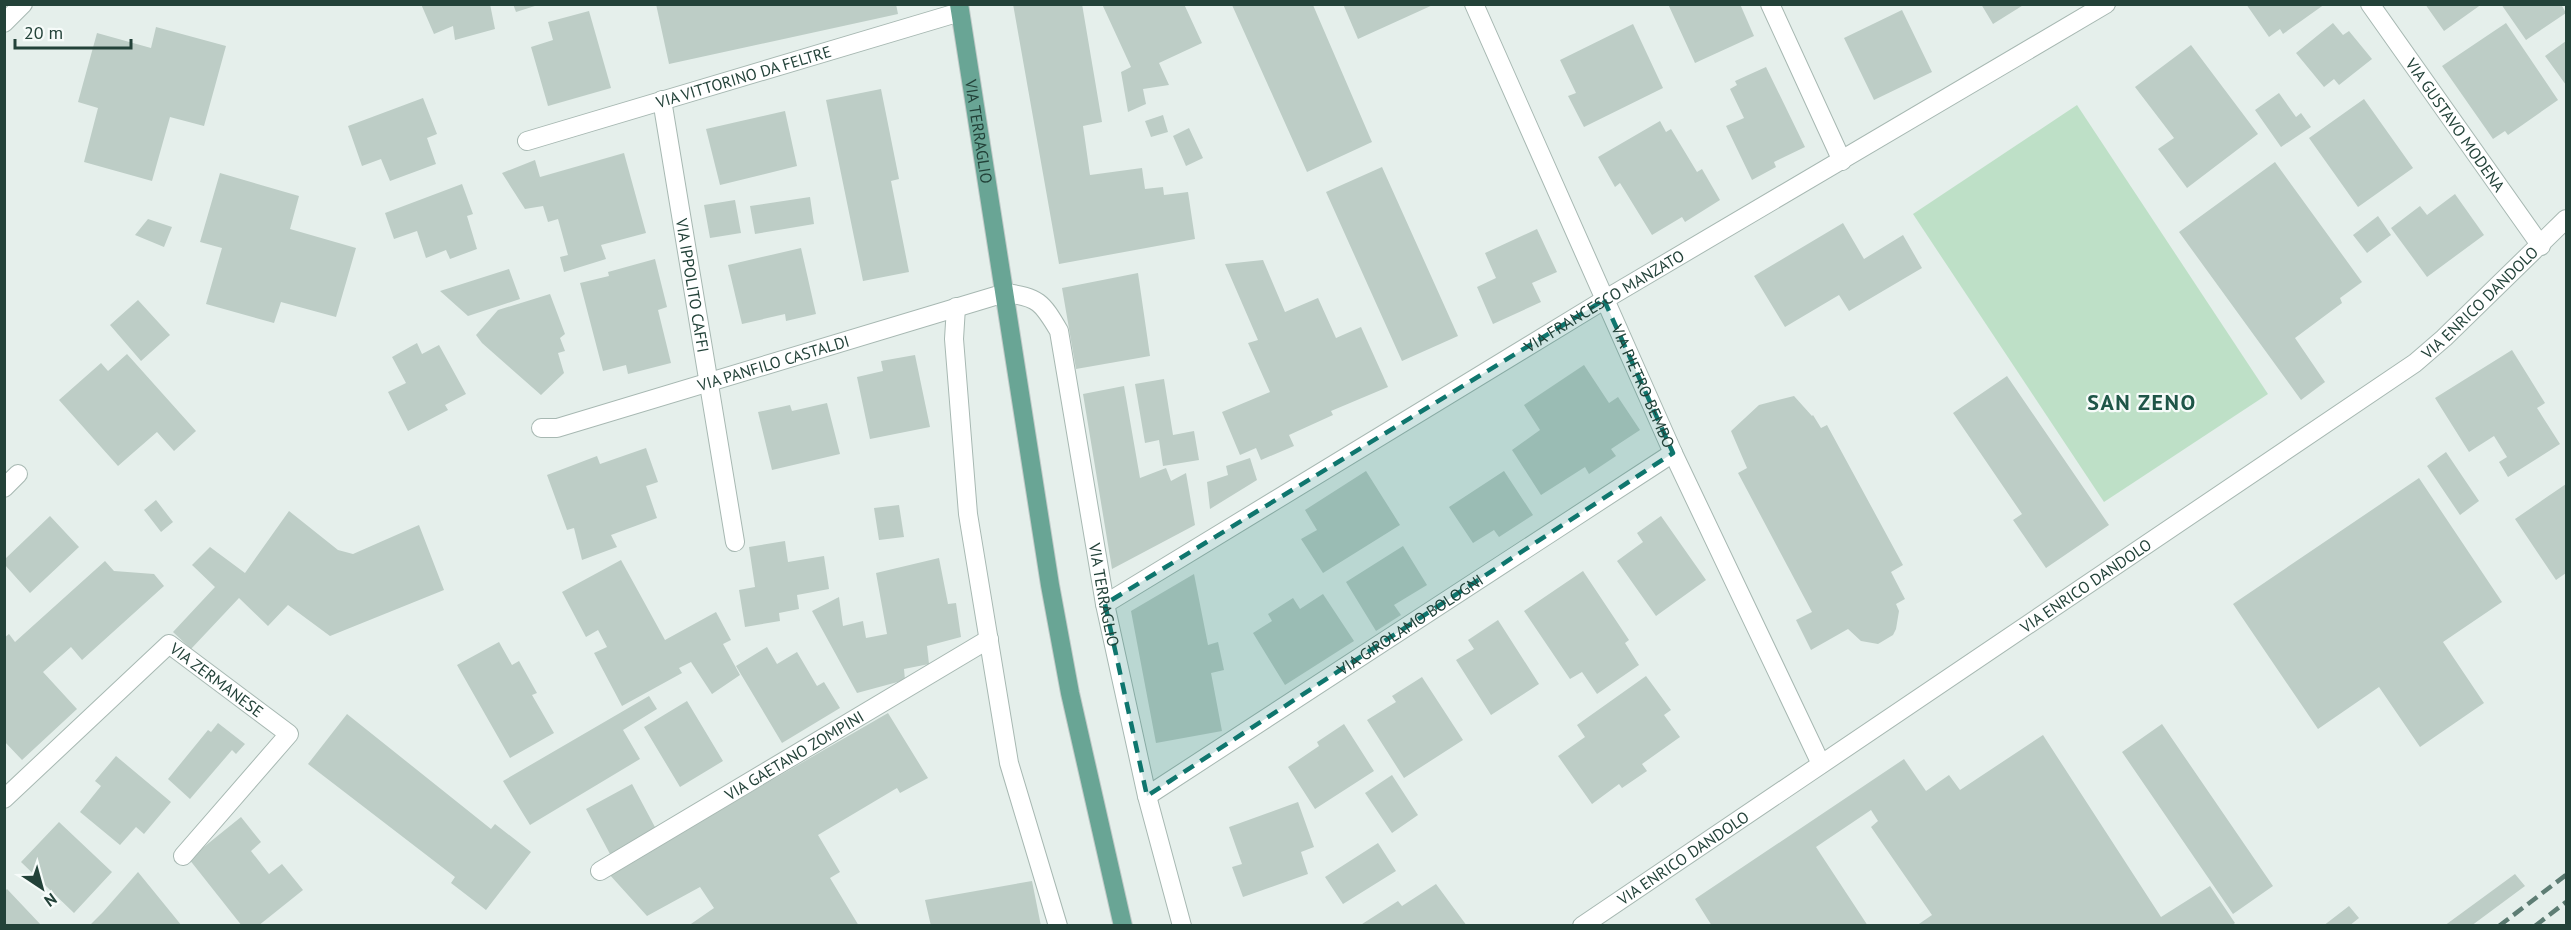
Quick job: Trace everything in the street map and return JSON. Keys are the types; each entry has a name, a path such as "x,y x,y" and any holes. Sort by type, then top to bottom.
{"main road":[{"name":"VIA TERRAGLIO","path":"960,8 1054,607 1070,693 1123,926"}],"street":[{"path":"4,23 23,4"},
{"name":"VIA PIETRO BEMBO","path":"1474,4 1673,453 1821,764"},
{"path":"1770,4 1842,161"},
{"name":"VIA FRANCESCO MANZATO","path":"1105,604 1604,300 2106,4"},
{"name":"VIA GUSTAVO MODENA","path":"2370,4 2541,246"},
{"name":"VIA VITTORINO DA FELTRE","path":"527,141 960,8"},
{"name":"VIA IPPOLITO CAFFI","path":"662,100 735,542"},
{"name":"VIA ENRICO DANDOLO","path":"1582,926 2415,363 2541,246 2566,219"},
{"name":"VIA PANFILO CASTALDI","path":"540,428 557,428 1005,293"},
{"name":"VIA TERRAGLIO","path":"1005,293 1029,296 1047,310 1059,331 1105,604 1147,796 1182,926"},
{"path":"956,307 954,339 968,514 1009,764 1058,926"},
{"name":"VIA GIROLAMO BOLOGNI","path":"1147,796 1673,453"},
{"path":"4,488 18,474"},
{"name":"VIA GAETANO ZOMPINI","path":"600,871 989,639"},
{"name":"VIA ZERMANESE","path":"4,800 169,644 289,734 183,856"}],"highlighted area":[{"path":"1604,300 1673,453 1147,796 1105,604"}],"green space":[{"path":"2077,105 2268,394 2104,502 1913,214"}],"building":[{"path":"421,4 490,4 495,29 455,40 453,26 434,34"},
{"path":"513,4 538,4 538,5 516,12"},
{"path":"656,4 896,4 898,14 669,64"},
{"path":"1013,4 1082,4 1102,122 1083,126 1090,175 1142,168 1145,189 1163,187 1164,195 1188,192 1195,239 1059,264"},
{"path":"1102,4 1184,4 1202,43 1159,63 1169,85 1143,89 1146,104 1128,112 1121,72 1131,67"},
{"path":"1343,4 1435,4 1358,39"},
{"path":"1668,4 1740,4 1754,36 1695,63"},
{"path":"1981,4 2025,4 1993,24"},
{"path":"2246,4 2325,4 2283,34 2280,29 2269,37"},
{"path":"2425,4 2482,4 2444,31"},
{"path":"2501,4 2561,4 2566,13 2526,40"},
{"path":"1232,5 1313,5 1372,142 1307,172"},
{"path":"1902,10 1932,72 1874,100 1844,38"},
{"path":"589,11 611,88 548,106 531,47 553,40 548,22"},
{"path":"2333,23 2343,35 2349,31 2372,59 2339,85 2334,79 2324,87 2296,53"},
{"path":"2506,23 2558,100 2508,135 2505,131 2493,139 2442,66"},
{"path":"1633,24 1663,88 1584,127 1568,96 1576,93 1560,60"},
{"path":"156,27 226,46 204,126 170,117 152,181 84,162 98,108 78,102 97,33 151,48"},
{"path":"2566,41 2566,85 2545,56"},
{"path":"2191,45 2258,134 2187,188 2158,149 2174,138 2135,87"},
{"path":"1766,67 1805,147 1774,162 1776,167 1752,180 1726,126 1744,118 1730,89 1737,85 1735,81"},
{"path":"881,89 899,179 891,181 909,272 863,281 826,100"},
{"path":"2279,93 2296,117 2301,113 2311,127 2281,147 2255,110"},
{"path":"423,98 437,134 427,138 436,164 390,181 381,159 362,166 348,126"},
{"path":"2364,99 2413,168 2358,207 2309,138"},
{"path":"785,111 797,166 720,185 706,129"},
{"path":"1163,115 1168,132 1151,137 1145,121"},
{"path":"1660,121 1666,132 1671,129 1697,172 1702,169 1720,200 1685,222 1682,217 1652,235 1620,183 1615,187 1598,157"},
{"path":"1189,128 1203,158 1186,166 1173,136"},
{"path":"624,153 646,233 601,245 606,259 564,272 560,257 568,255 558,219 548,222 543,206 525,209 502,173 535,160 540,177"},
{"path":"2275,162 2362,282 2340,298 2342,303 2295,338 2325,382 2301,400 2179,232"},
{"path":"1382,167 1458,336 1402,361 1326,192"},
{"path":"220,173 299,196 290,229 356,248 336,317 281,302 274,323 206,304 222,248 200,242"},
{"path":"462,184 473,214 467,216 477,249 450,259 446,250 426,258 417,231 394,239 385,213"},
{"path":"2455,194 2484,235 2427,277 2391,228 2420,206 2427,215"},
{"path":"810,197 814,224 755,234 750,206"},
{"path":"735,200 741,233 710,238 704,205"},
{"path":"2378,216 2391,235 2367,253 2353,235"},
{"path":"148,219 172,227 164,247 135,235"},
{"path":"1843,223 1864,259 1903,235 1922,268 1849,311 1839,295 1785,327 1754,276"},
{"path":"1537,229 1557,272 1532,283 1541,302 1493,324 1477,287 1496,278 1485,253"},
{"path":"801,248 816,314 786,321 785,314 742,324 728,265"},
{"path":"655,259 667,307 658,310 671,363 628,374 626,365 603,371 580,283 609,276 608,272"},
{"path":"1263,260 1285,312 1318,298 1336,338 1361,327 1388,387 1331,411 1333,415 1289,435 1294,446 1261,460 1256,448 1240,455 1222,412 1270,392 1248,343 1258,340 1225,264"},
{"path":"509,269 520,299 468,316 440,291"},
{"path":"1138,273 1150,356 1076,369 1062,288"},
{"path":"550,294 565,334 560,338 565,351 558,353 564,373 541,395 482,343 476,335 498,310"},
{"path":"138,300 170,335 141,361 110,325"},
{"path":"417,343 422,354 439,345 466,394 445,405 448,410 408,431 388,392 406,383 392,357"},
{"path":"2512,350 2545,403 2537,408 2560,444 2508,477 2499,462 2507,457 2494,436 2469,452 2435,398"},
{"path":"127,354 196,431 174,451 157,432 118,466 59,400 101,363 108,371"},
{"path":"915,355 930,427 870,439 857,377 883,371 881,361"},
{"path":"1584,365 1609,403 1618,397 1640,430 1611,449 1616,456 1589,474 1585,467 1541,495 1512,450 1540,430 1524,405"},
{"path":"2007,376 2109,525 2046,568 2013,520 2022,514 1953,413"},
{"path":"1164,379 1173,435 1194,431 1199,460 1163,466 1159,440 1145,443 1135,384"},
{"path":"1124,386 1140,478 1166,468 1171,481 1186,473 1195,525 1112,569 1083,394"},
{"path":"1794,396 1813,415 1821,428 1827,425 1903,565 1891,572 1905,599 1896,604 1899,611 1896,629 1893,635 1878,644 1861,641 1848,629 1811,650 1796,620 1812,612 1738,473 1747,468 1731,431 1759,405"},
{"path":"827,403 840,454 772,470 758,412 790,405 792,411"},
{"path":"646,448 658,482 646,486 657,518 611,535 617,547 582,560 574,528 567,530 547,475 597,456 600,464"},
{"path":"2446,452 2479,501 2460,515 2427,466"},
{"path":"1250,458 1257,480 1210,509 1207,482 1228,475 1226,466"},
{"path":"1366,471 1400,525 1323,573 1301,539 1317,530 1305,510"},
{"path":"1504,471 1533,515 1499,537 1494,530 1473,543 1449,507"},
{"path":"2419,478 2502,602 2443,642 2484,703 2420,747 2379,687 2318,729 2233,604"},
{"path":"2566,484 2566,573 2556,580 2515,519"},
{"path":"156,500 173,522 161,532 144,510"},
{"path":"899,505 904,537 879,540 874,508"},
{"path":"289,511 338,550 353,554 419,525 444,590 330,636 288,605 268,626 239,598 191,649 173,632 215,587 192,565 210,547 245,573"},
{"path":"50,516 79,547 30,593 5,565 5,559"},
{"path":"1661,516 1706,580 1656,616 1617,561 1643,542 1637,533"},
{"path":"785,541 788,562 824,556 829,589 797,595 799,609 779,613 780,621 745,627 739,590 755,587 749,547"},
{"path":"1403,546 1427,585 1394,605 1401,615 1376,631 1346,582"},
{"path":"939,558 948,604 956,603 961,637 927,646 929,664 904,669 905,680 857,693 812,611 839,597 843,626 863,621 866,638 887,634 876,573"},
{"path":"621,560 665,640 716,612 731,640 723,644 740,675 712,694 691,662 679,668 682,673 622,706 594,653 607,647 598,630 586,637 562,592"},
{"path":"105,561 114,571 154,574 164,586 82,660 71,647 43,672 77,709 22,760 4,741 4,638 9,634 15,642"},
{"path":"1583,571 1629,640 1625,643 1639,665 1597,694 1582,672 1570,679 1524,611"},
{"path":"1194,574 1208,645 1218,642 1224,670 1211,673 1222,731 1156,743 1131,611"},
{"path":"1323,594 1354,641 1285,685 1253,633 1272,621 1268,614 1293,598 1300,609"},
{"path":"1498,620 1539,684 1491,715 1456,660 1474,649 1468,640"},
{"path":"499,642 512,665 519,661 537,693 532,695 554,733 510,758 457,665"},
{"path":"767,647 777,664 797,652 817,686 824,682 840,708 782,743 736,666"},
{"path":"1646,676 1671,710 1664,715 1680,737 1642,764 1647,771 1622,788 1619,784 1592,804 1558,756 1585,737 1577,725"},
{"path":"1422,677 1463,740 1404,778 1367,720 1396,702 1392,696"},
{"path":"649,696 657,709 623,730 640,759 530,825 503,781"},
{"path":"687,701 723,761 680,787 644,727"},
{"path":"888,713 928,778 900,793 897,788 818,835 840,872 830,878 859,926 688,926 714,908 700,887 647,916 609,874"},
{"path":"347,714 491,829 495,824 531,852 486,910 451,883 455,877 308,764"},
{"path":"218,723 245,744 236,754 232,750 190,799 168,779 208,730 211,732"},
{"path":"1344,724 1374,771 1315,809 1288,767 1319,746 1317,742"},
{"path":"2162,724 2273,886 2233,914 2122,752"},
{"path":"2043,735 2161,917 2210,886 2235,923 2231,926 1916,926 1932,915 1871,827 1878,821 1871,810 1816,847 1868,926 1712,926 1695,899 1904,759 1926,791 1949,775 1960,790"},
{"path":"116,756 171,802 144,834 136,827 120,845 80,812 101,786 95,781"},
{"path":"1392,775 1418,815 1392,833 1365,793"},
{"path":"632,784 656,829 610,854 586,809"},
{"path":"1298,802 1314,847 1301,852 1308,874 1243,897 1232,867 1242,864 1229,827"},
{"path":"241,817 261,842 251,851 269,874 282,864 303,890 258,926 242,926 189,859"},
{"path":"59,822 112,872 74,913 21,862"},
{"path":"1378,843 1396,871 1343,904 1325,877"},
{"path":"138,872 182,926 89,926 103,912"},
{"path":"2515,874 2525,886 2471,926 2444,926"},
{"path":"1032,881 1041,926 931,926 925,900"},
{"path":"1436,884 1467,926 1359,926 1398,901 1402,906"},
{"path":"7,889 42,926 4,926 4,892"},
{"path":"2349,906 2359,918 2349,926 2323,926"}],"railway":[{"path":"2499,926 2566,875"},
{"path":"2535,926 2566,902"}],"district":[{"name":"SAN ZENO","path":"2142,402"}]}
